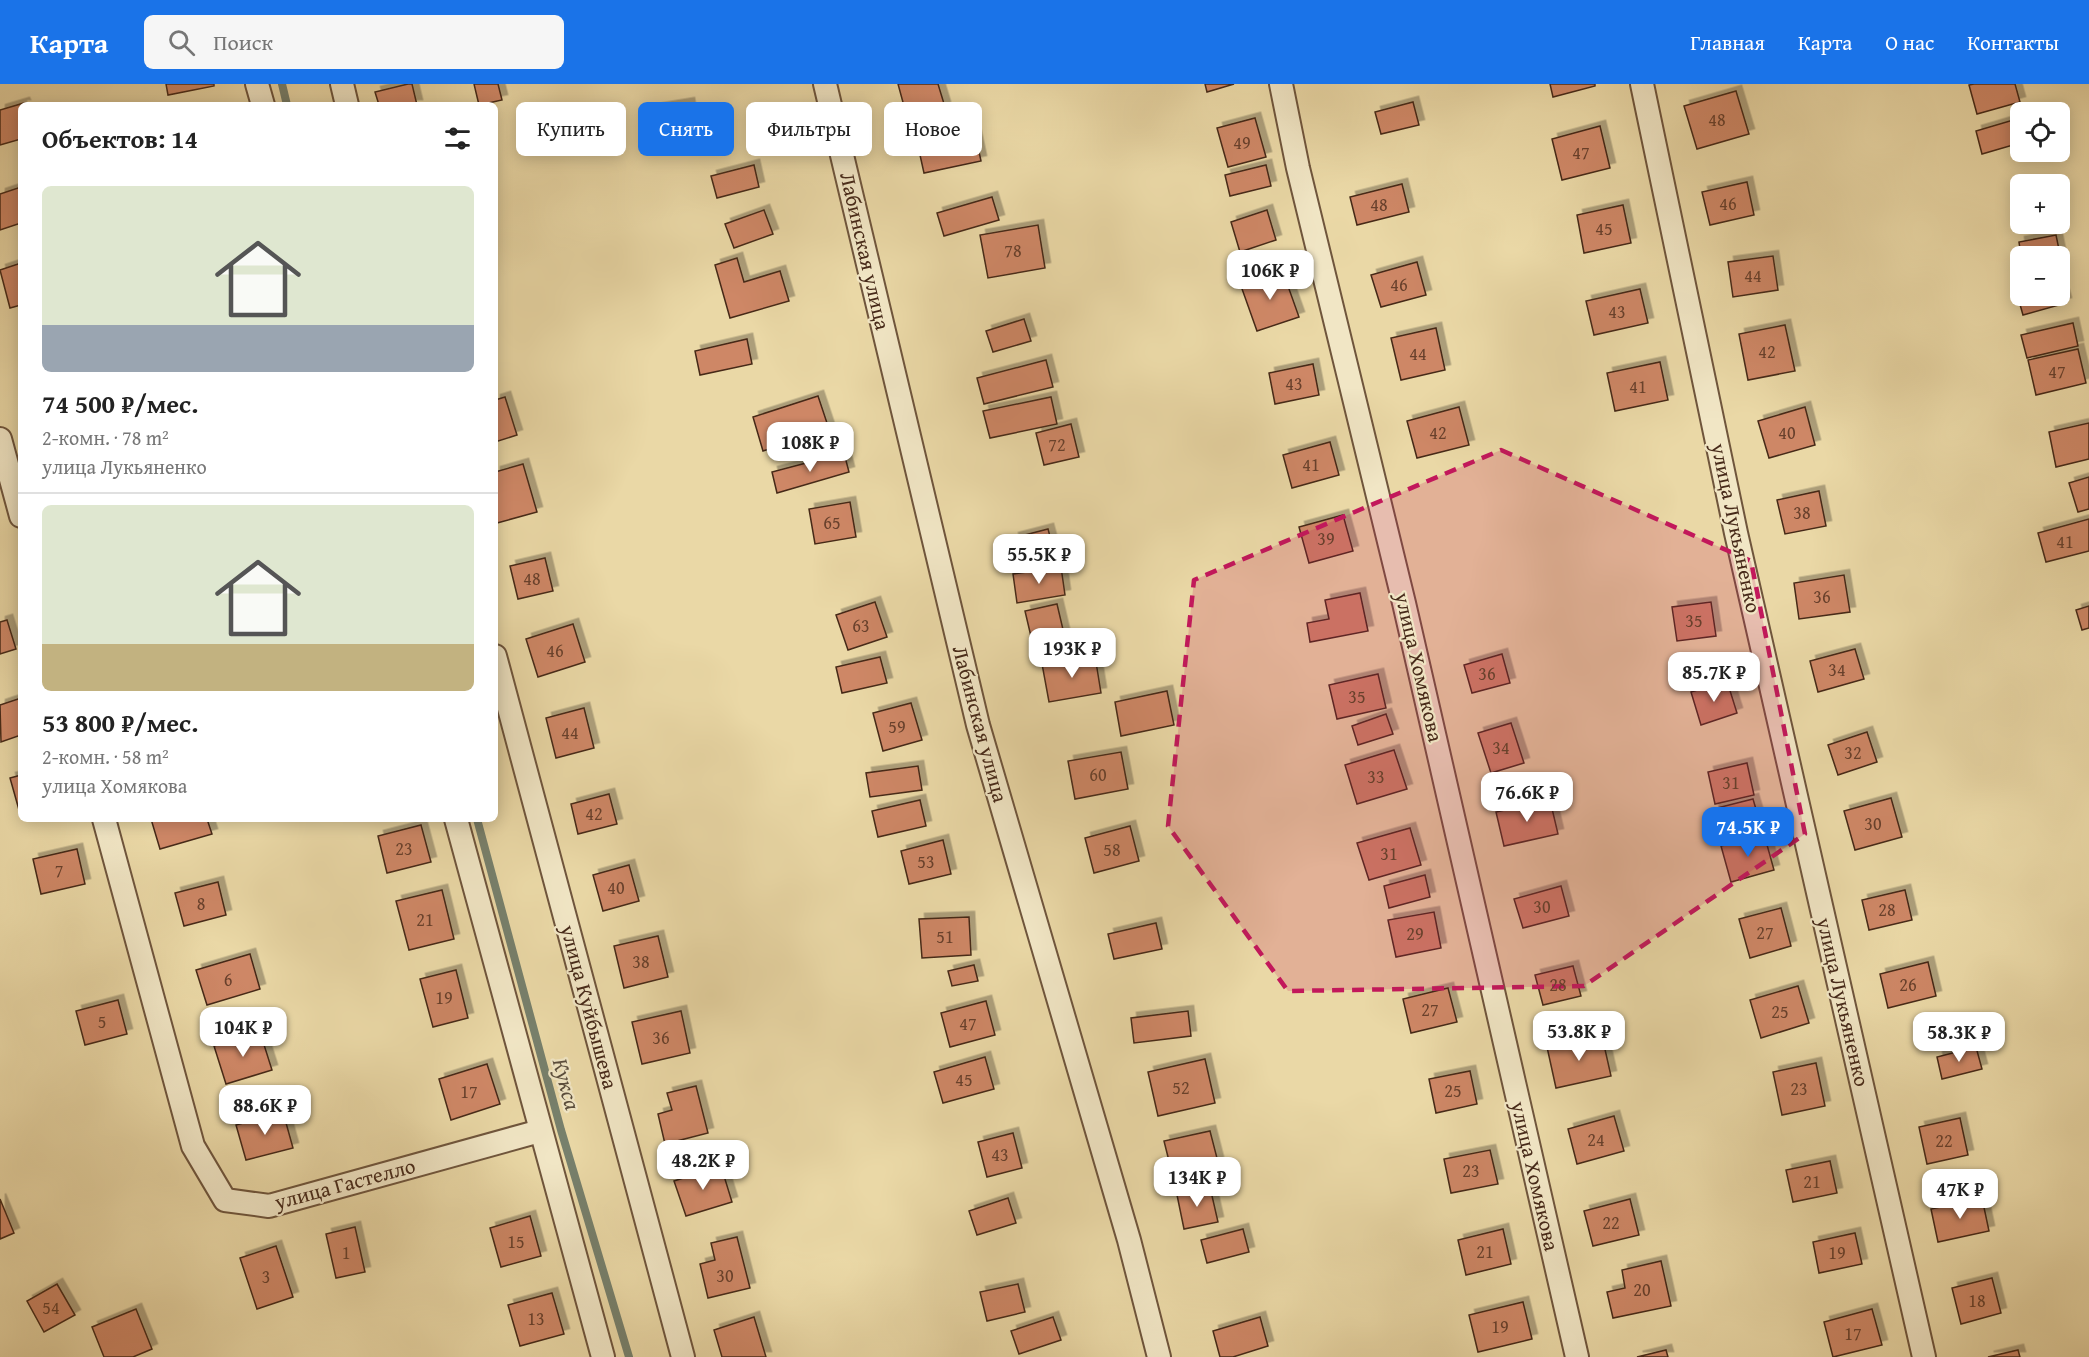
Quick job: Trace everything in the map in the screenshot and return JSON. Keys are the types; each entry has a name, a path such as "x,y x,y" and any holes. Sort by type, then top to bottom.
{"street":[{"path":"257,84 262,102"},
{"path":"342,84 346,102"},
{"name":"Лабинская улица","path":"825,84 978,725 1129,1240 1159,1357"},
{"name":"улица Хомякова","path":"1281,84 1298,168 1404,603 1577,1357"},
{"name":"улица Лукьяненко","path":"1642,84 1739,544 1924,1357"},
{"path":"0,439 18,505"},
{"name":"улица Куйбышева","path":"498,667 683,1357"},
{"name":"улица Гастелло","path":"105,822 193,1146 225,1200 269,1206 540,1131"},
{"path":"457,822 603,1357"}],"highlighted area":[{"path":"1501,450 1751,561 1805,834 1584,986 1288,991 1168,826 1194,580"}],"building":[{"path":"166,84 214,84 214,86 168,95"},
{"path":"412,84 416,102 378,102 375,92"},
{"path":"474,84 498,84 502,100 478,102"},
{"path":"898,84 938,84 943,102 903,102"},
{"path":"1205,84 1234,84 1207,92"},
{"path":"1550,84 1595,84 1595,86 1553,97"},
{"path":"2015,84 2020,102 2010,102 2010,105 1977,114 1969,85"},
{"path":"1736,91 1749,134 1697,149 1684,106"},
{"path":"1413,102 1419,125 1381,134 1375,112"},
{"path":"18,105 18,140 0,145 0,110"},
{"path":"1255,118 1266,157 1228,167 1217,128"},
{"path":"2010,121 2010,146 1982,154 1976,131"},
{"path":"1600,126 1610,168 1562,180 1552,139"},
{"path":"920,156 980,156 981,161 924,173"},
{"path":"754,165 759,187 717,198 711,176"},
{"path":"1266,165 1271,186 1230,196 1225,175"},
{"path":"1747,182 1754,215 1710,225 1702,192"},
{"path":"1402,184 1409,212 1357,225 1350,197"},
{"path":"18,188 18,224 0,230 0,194"},
{"path":"992,197 999,220 944,236 937,213"},
{"path":"1623,205 1631,243 1584,253 1577,215"},
{"path":"764,210 773,234 734,248 725,224"},
{"path":"1267,210 1276,240 1240,252 1231,222"},
{"path":"1038,225 1045,268 988,278 980,235"},
{"path":"2056,235 2058,246 2020,246 2019,242"},
{"path":"1773,256 1778,290 1733,297 1728,262"},
{"path":"737,258 744,282 780,271 789,301 730,318 715,265"},
{"path":"1417,262 1426,295 1381,307 1371,275"},
{"path":"18,264 18,306 10,308 0,270"},
{"path":"1283,272 1299,317 1257,331 1241,286"},
{"path":"1640,289 1648,323 1594,335 1586,301"},
{"path":"2020,306 2055,306 2023,315"},
{"path":"1024,319 1031,341 993,352 986,331"},
{"path":"2073,323 2078,346 2027,358 2021,335"},
{"path":"1785,325 1795,371 1748,380 1739,334"},
{"path":"1436,328 1445,370 1401,380 1391,338"},
{"path":"747,339 752,364 700,375 695,351"},
{"path":"2078,349 2086,383 2036,395 2028,360"},
{"path":"1046,360 1053,387 984,404 977,378"},
{"path":"1660,362 1668,400 1615,411 1607,373"},
{"path":"1313,364 1319,395 1275,404 1269,373"},
{"path":"818,396 829,429 763,451 753,417"},
{"path":"505,397 517,435 498,441 498,399"},
{"path":"1051,397 1057,424 990,438 983,411"},
{"path":"1459,407 1469,445 1417,458 1407,421"},
{"path":"1805,407 1815,445 1769,458 1758,421"},
{"path":"2089,423 2089,459 2056,467 2049,432"},
{"path":"1071,424 1079,457 1044,465 1036,433"},
{"path":"1330,442 1339,475 1292,488 1283,455"},
{"path":"844,453 849,472 777,493 772,472"},
{"path":"523,464 537,512 498,523 498,471"},
{"path":"2089,477 2089,509 2078,512 2069,483"},
{"path":"1819,491 1826,526 1785,534 1777,500"},
{"path":"850,502 856,537 815,544 809,509"},
{"path":"1343,515 1353,551 1309,563 1299,527"},
{"path":"2089,519 2089,551 2046,562 2038,533"},
{"path":"1048,529 1056,559 1021,568 1013,538"},
{"path":"545,558 553,591 518,599 510,566"},
{"path":"1061,567 1065,595 1017,603 1013,574"},
{"path":"1844,575 1850,612 1799,619 1794,583"},
{"path":"1360,593 1368,631 1310,642 1307,623 1329,619 1325,600"},
{"path":"875,602 887,637 848,650 836,615"},
{"path":"1711,602 1716,636 1677,641 1672,607"},
{"path":"1057,604 1065,638 1033,645 1025,611"},
{"path":"2089,606 2089,628 2082,630 2076,610"},
{"path":"7,620 16,649 0,654 0,622"},
{"path":"573,624 585,662 538,677 526,639"},
{"path":"1855,649 1864,679 1818,692 1810,661"},
{"path":"1502,654 1510,683 1472,693 1464,665"},
{"path":"1095,656 1101,693 1049,702 1042,664"},
{"path":"880,657 887,683 842,693 836,667"},
{"path":"1378,674 1386,708 1337,719 1329,685"},
{"path":"1727,681 1737,713 1701,725 1691,692"},
{"path":"1167,691 1174,725 1121,736 1115,702"},
{"path":"18,699 18,736 1,742 0,705"},
{"path":"911,703 922,740 883,751 873,713"},
{"path":"584,708 594,748 556,758 546,718"},
{"path":"1386,714 1393,734 1358,745 1352,726"},
{"path":"1511,723 1524,763 1491,773 1478,733"},
{"path":"1867,732 1877,762 1838,775 1828,745"},
{"path":"1394,750 1407,789 1357,804 1345,765"},
{"path":"1121,752 1128,789 1075,799 1068,761"},
{"path":"1747,763 1754,795 1715,804 1708,772"},
{"path":"918,766 922,790 870,797 866,773"},
{"path":"18,776 18,806 10,778"},
{"path":"609,794 617,824 578,834 571,804"},
{"path":"1891,798 1902,837 1855,850 1844,811"},
{"path":"1753,799 1758,816 1717,826 1713,809"},
{"path":"920,800 926,826 878,837 872,811"},
{"path":"1550,800 1558,834 1504,846 1496,812"},
{"path":"152,822 208,822 212,834 160,849"},
{"path":"421,825 431,862 387,873 378,836"},
{"path":"1130,826 1139,861 1094,873 1085,838"},
{"path":"1410,828 1421,865 1369,880 1357,843"},
{"path":"1764,834 1774,870 1731,882 1721,846"},
{"path":"943,840 951,874 909,884 901,851"},
{"path":"77,849 85,884 41,894 33,859"},
{"path":"629,865 639,901 603,911 593,875"},
{"path":"1425,875 1430,897 1389,908 1384,886"},
{"path":"218,882 226,915 184,926 175,893"},
{"path":"1561,886 1569,916 1523,928 1514,899"},
{"path":"442,890 454,939 409,950 396,901"},
{"path":"1905,890 1912,920 1869,930 1862,900"},
{"path":"1781,908 1791,946 1750,958 1739,919"},
{"path":"1434,912 1441,948 1396,957 1388,920"},
{"path":"969,917 971,955 922,958 919,919"},
{"path":"1156,923 1162,949 1114,959 1108,934"},
{"path":"658,936 668,977 624,988 614,946"},
{"path":"250,954 260,989 207,1005 196,970"},
{"path":"1928,962 1936,996 1888,1008 1880,974"},
{"path":"974,965 978,981 952,986 948,971"},
{"path":"1573,966 1581,996 1543,1005 1535,975"},
{"path":"456,970 468,1018 433,1027 420,979"},
{"path":"1798,986 1809,1023 1761,1038 1750,1000"},
{"path":"1448,988 1457,1022 1411,1033 1403,999"},
{"path":"118,1000 127,1034 85,1045 76,1011"},
{"path":"986,1001 995,1035 950,1047 941,1013"},
{"path":"681,1011 690,1053 642,1064 632,1022"},
{"path":"1188,1011 1191,1036 1134,1043 1131,1018"},
{"path":"260,1032 272,1070 226,1084 214,1046"},
{"path":"1602,1036 1611,1076 1556,1088 1547,1047"},
{"path":"1976,1047 1982,1069 1942,1079 1937,1057"},
{"path":"985,1057 994,1089 943,1103 934,1072"},
{"path":"1205,1059 1215,1103 1158,1116 1148,1072"},
{"path":"1816,1063 1825,1106 1782,1115 1773,1072"},
{"path":"487,1064 500,1104 451,1120 439,1079"},
{"path":"1470,1071 1477,1104 1436,1113 1429,1079"},
{"path":"696,1086 708,1133 665,1144 658,1114 672,1110 667,1093"},
{"path":"283,1112 293,1148 246,1160 236,1125"},
{"path":"1614,1116 1624,1151 1577,1164 1568,1129"},
{"path":"1960,1118 1968,1155 1927,1164 1919,1127"},
{"path":"1210,1131 1218,1162 1172,1173 1164,1141"},
{"path":"1013,1133 1022,1168 987,1177 978,1142"},
{"path":"1490,1150 1498,1184 1451,1193 1444,1159"},
{"path":"1830,1161 1837,1193 1793,1202 1786,1170"},
{"path":"721,1166 732,1202 686,1216 674,1181"},
{"path":"1210,1187 1218,1222 1184,1229 1177,1195"},
{"path":"1008,1198 1016,1223 977,1235 969,1211"},
{"path":"1982,1198 1989,1231 1938,1242 1931,1209"},
{"path":"0,1199 14,1233 0,1239"},
{"path":"1630,1199 1639,1235 1593,1246 1584,1211"},
{"path":"530,1216 541,1256 501,1267 490,1228"},
{"path":"355,1227 365,1272 336,1278 326,1234"},
{"path":"1243,1229 1249,1252 1207,1263 1201,1240"},
{"path":"1503,1229 1511,1264 1466,1275 1458,1240"},
{"path":"1855,1233 1862,1264 1819,1273 1813,1242"},
{"path":"737,1237 750,1288 708,1298 700,1264 715,1260 711,1243"},
{"path":"276,1246 293,1297 257,1309 240,1258"},
{"path":"1661,1261 1671,1306 1613,1318 1607,1292 1625,1288 1622,1270"},
{"path":"1992,1278 2001,1313 1961,1324 1952,1288"},
{"path":"57,1284 75,1315 44,1332 27,1301"},
{"path":"1018,1284 1025,1312 987,1321 980,1292"},
{"path":"552,1293 564,1334 520,1346 508,1305"},
{"path":"1523,1302 1532,1339 1478,1352 1469,1315"},
{"path":"136,1309 152,1349 133,1357 104,1357 92,1327"},
{"path":"1872,1309 1882,1345 1833,1357 1824,1322"},
{"path":"754,1317 766,1357 722,1357 714,1330"},
{"path":"1053,1317 1061,1340 1019,1354 1011,1331"},
{"path":"1260,1317 1268,1346 1233,1357 1220,1357 1213,1331"},
{"path":"1666,1350 1668,1357 1637,1357"},
{"path":"2018,1350 2020,1357 1988,1357"}],"waterway":[{"name":"Кукса","path":"282,84 286,102"},
{"name":"Кукса","path":"478,822 561,1130 629,1357"}]}
